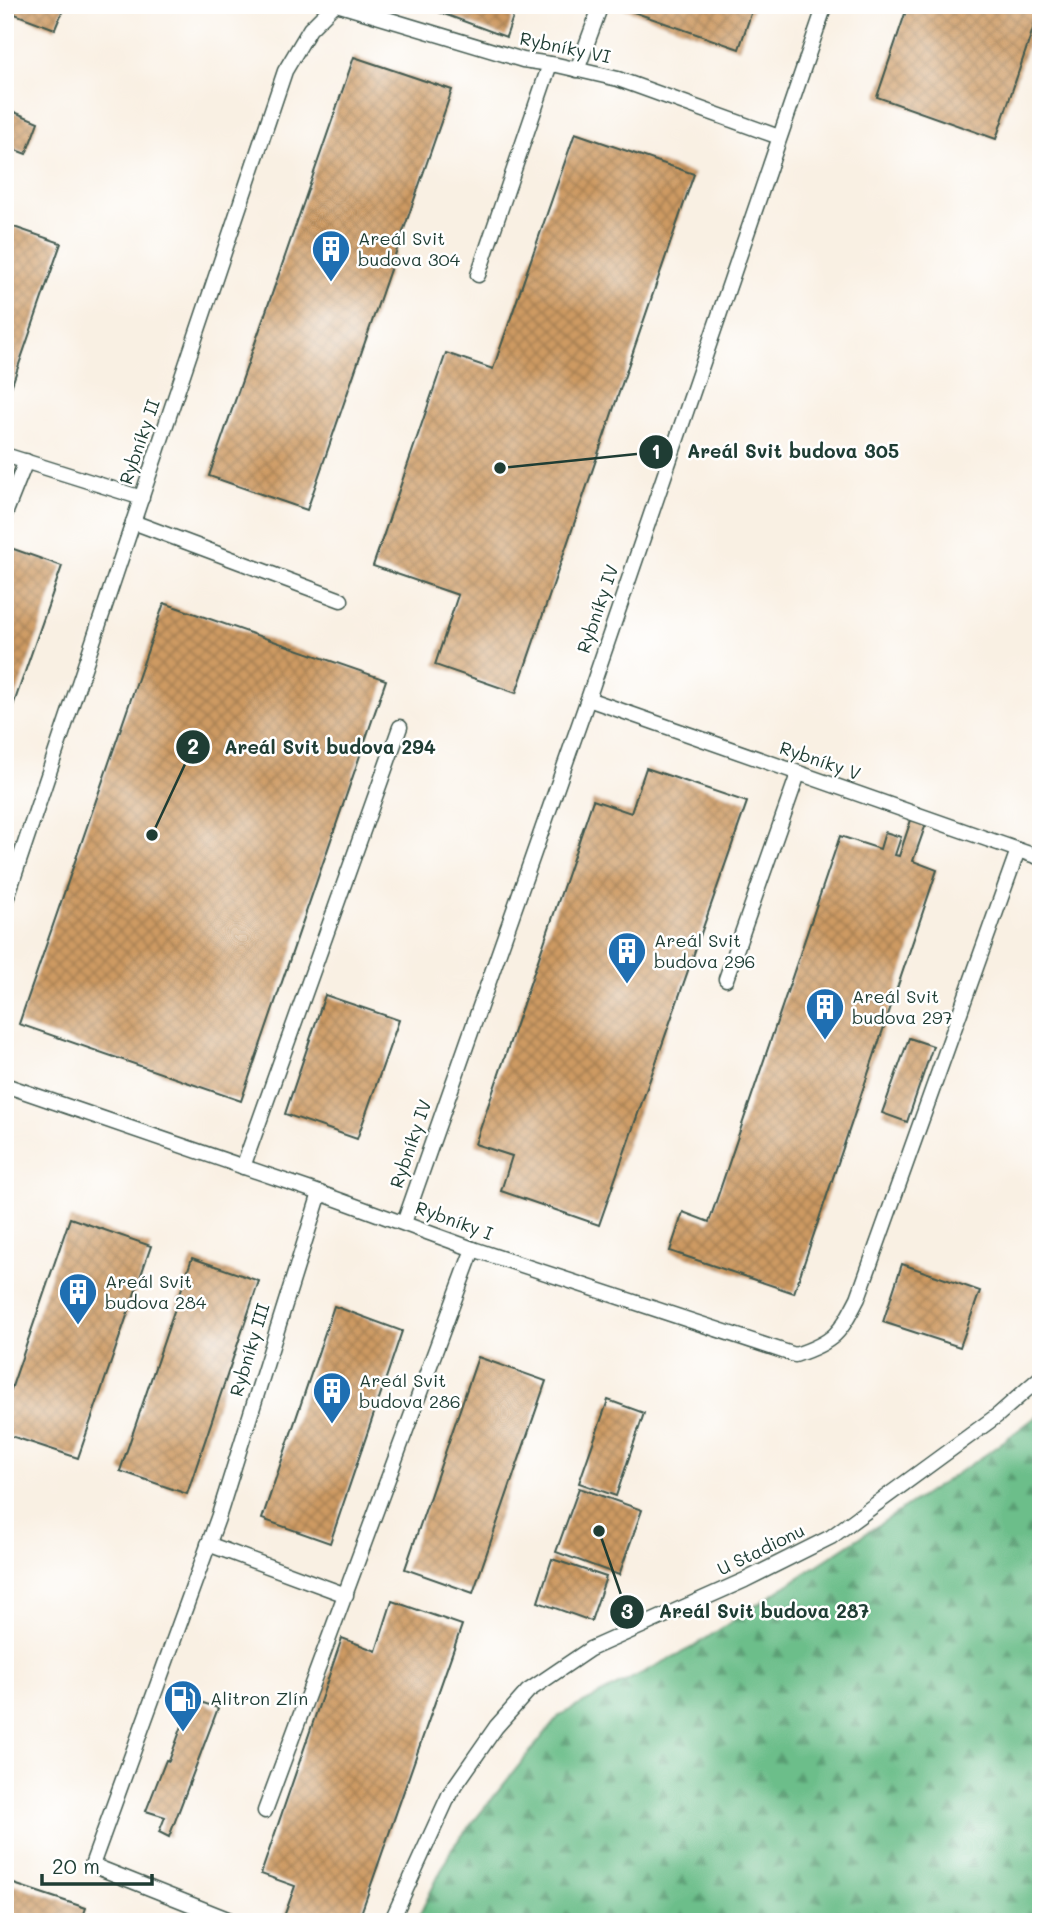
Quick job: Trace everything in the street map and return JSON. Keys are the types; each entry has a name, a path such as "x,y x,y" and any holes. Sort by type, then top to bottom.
{"lane":[{"name":"Rybníky II","path":"5,903 285,71 310,29 334,5"},
{"name":"Rybníky VI","path":"341,5 523,60 618,79 779,137"},
{"path":"578,70 601,5"},
{"name":"Rybníky IV","path":"404,1223 588,699 825,5"},
{"path":"478,275 550,64"},
{"path":"5,455 142,498"},
{"path":"5,514 26,461"},
{"path":"133,522 341,600"},
{"name":"Rybníky V","path":"588,699 1041,858"},
{"path":"243,1167 400,727"},
{"path":"726,979 798,774"},
{"name":"Rybníky I","path":"5,1085 320,1193 472,1249 796,1354 816,1348 841,1331 858,1298 1017,850"},
{"name":"Rybníky III","path":"235,1922 92,1865 218,1518 320,1193"},
{"path":"265,1811 472,1249"},
{"name":"U Stadionu","path":"391,1922 450,1793 496,1727 528,1691 590,1648 746,1580 831,1537 998,1415 1041,1377"},
{"path":"208,1544 346,1595"}],"green space":[{"path":"1041,1413 1041,1922 416,1922 452,1848 560,1715 693,1647 988,1453"}],"building":[{"path":"15,5 65,5 55,29 12,13"},
{"path":"420,5 517,5 506,37"},
{"path":"754,5 739,49 619,7"},
{"path":"908,5 1041,5 996,139 877,97"},
{"name":"Areál Svit budova 304","path":"354,57 452,90 307,510 209,476"},
{"path":"5,108 38,122 26,154 5,146"},
{"path":"575,133 694,174 516,693 435,665 458,595 373,566 446,353 493,369"},
{"path":"5,224 61,243 6,402 5,402"},
{"path":"5,546 62,566 6,726 5,726"},
{"path":"164,603 386,680 241,1101 19,1024"},
{"name":"Areál Svit budova 296","path":"646,768 747,802 599,1225 501,1191 512,1156 475,1144 593,800 631,813"},
{"name":"Areál Svit budova 297","path":"911,820 926,824 913,861 937,870 794,1293 670,1251 683,1212 709,1222 840,836 880,849 885,832 901,837 895,855 899,856"},
{"path":"325,995 399,1020 357,1139 285,1114"},
{"path":"909,1038 933,1046 907,1122 882,1113"},
{"name":"Areál Svit budova 284","path":"70,1218 151,1246 78,1458 5,1434 5,1407"},
{"path":"192,1258 259,1281 187,1494 120,1471"},
{"path":"902,1264 980,1291 960,1347 883,1322"},
{"name":"Areál Svit budova 286","path":"334,1306 402,1331 330,1543 262,1519"},
{"path":"478,1357 546,1381 473,1593 405,1569"},
{"path":"608,1400 644,1413 616,1496 579,1483"},
{"path":"579,1488 642,1510 619,1575 556,1552"},
{"path":"552,1559 606,1577 591,1621 538,1602"},
{"path":"392,1601 462,1625 358,1922 282,1922 295,1886 261,1874 342,1638 376,1651"},
{"path":"192,1699 218,1708 169,1837 159,1832 165,1817 146,1811 166,1760 169,1761"},
{"path":"5,1881 86,1908 81,1922 5,1922"}],"place":[{"name":"Areál Svit budova 304","path":"331,283"},
{"name":"Areál Svit budova 305","path":"500,468"},
{"name":"Areál Svit budova 294","path":"152,835"},
{"name":"Areál Svit budova 296","path":"627,985"},
{"name":"Areál Svit budova 297","path":"825,1041"},
{"name":"Areál Svit budova 284","path":"78,1326"},
{"name":"Areál Svit budova 286","path":"332,1425"},
{"name":"Areál Svit budova 287","path":"599,1531"},
{"name":"Alitron Zlín","path":"183,1733"}]}
